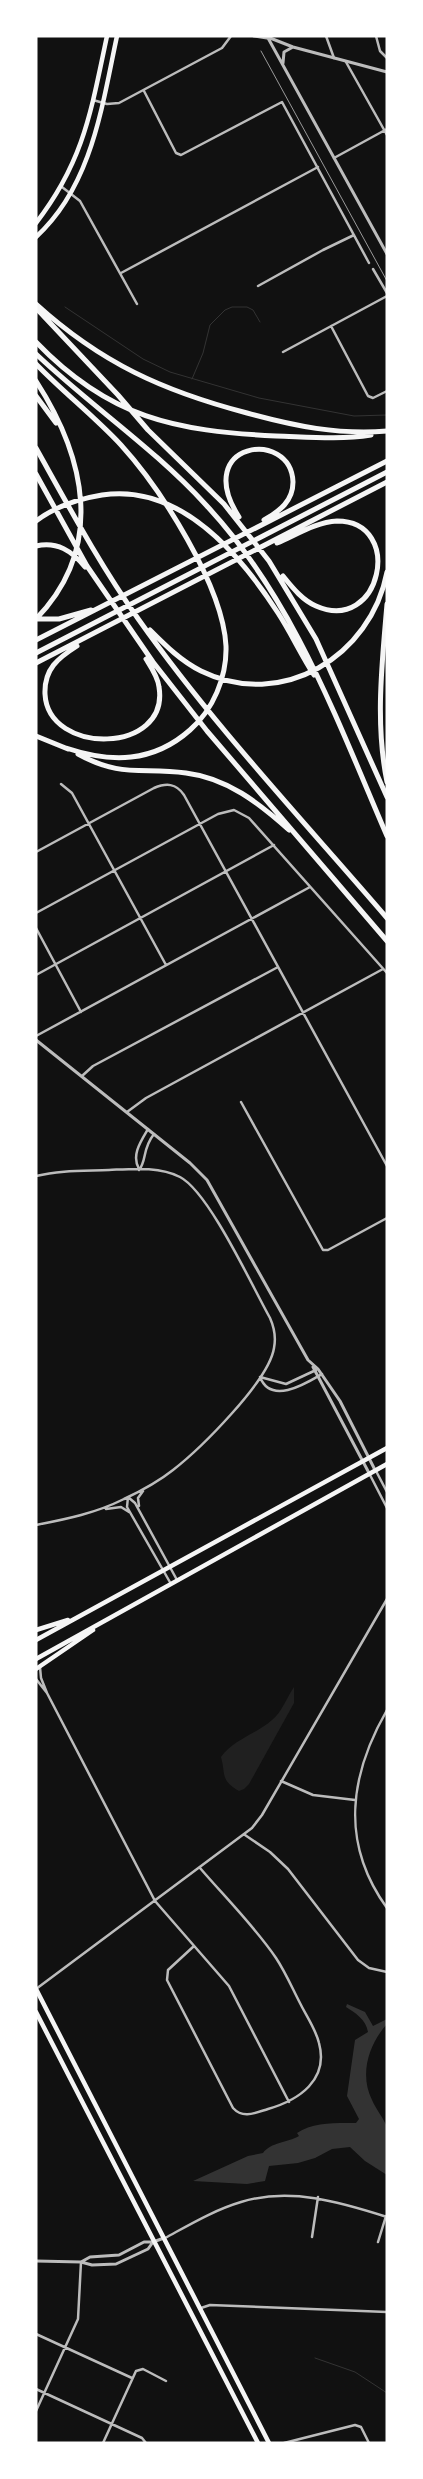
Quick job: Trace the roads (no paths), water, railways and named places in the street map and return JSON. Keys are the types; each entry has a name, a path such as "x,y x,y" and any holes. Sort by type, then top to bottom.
{"highway":[{"path":"36,304 55,321 109,359 168,389 231,409 308,428 343,433 387,432"},
{"path":"36,308 118,395 148,430 218,498 269,561 316,639 387,798"},
{"path":"36,342 56,363 84,385 114,404 177,426 221,433 308,437 355,437 387,432"},
{"path":"36,354 171,470 207,505 268,583 300,638 387,836"},
{"path":"36,364 122,446 153,485 185,536 207,581 223,626 226,658 221,682 206,713 191,730 163,748 134,758 102,758 66,748"},
{"path":"36,381 72,453 81,497 78,545 60,588 36,619"},
{"path":"36,396 68,443"},
{"path":"36,448 88,541 139,620 206,708 387,918"},
{"path":"36,640 234,539 261,523 276,513 288,501 293,480 284,460 274,452 261,449 247,451 237,457 228,467 225,479 225,490 230,503 251,537"},
{"path":"261,523 387,461"},
{"path":"36,653 387,472"},
{"path":"36,474 98,583 130,630 193,714 387,941"},
{"path":"276,542 387,482"},
{"path":"36,522 67,503 89,497 119,493 156,500 184,512 210,532 234,556 266,595 324,692"},
{"path":"36,663 243,557 323,524 338,521 350,523 362,529 374,544 379,565 376,580 370,592 355,605 342,609 322,608 305,599 269,561"},
{"path":"36,546 48,544 68,550 98,583"},
{"path":"139,620 181,659 224,680 257,683 298,678 321,667 343,651 369,622 378,603 387,572"},
{"path":"387,604 380,702 380,741 387,782"},
{"path":"36,619 60,619 85,611 96,610"},
{"path":"93,634 54,663 46,679 46,700 56,720 68,729 91,738 110,739 133,734 142,729 151,720 159,700 158,680 130,630"},
{"path":"36,736 66,748 101,766 119,770 187,773 222,783 256,802 307,848"}],"main road":[{"path":"36,223 62,187 80,150 107,36"},
{"path":"36,237 70,192 91,147 103,103 117,36"},
{"path":"36,1640 387,1448"},
{"path":"36,1659 387,1464"},
{"path":"36,1630 74,1619"},
{"path":"38,1668 74,1645 104,1621"},
{"path":"36,1989 269,2443"},
{"path":"36,2012 258,2443"}],"street":[{"path":"93,100 119,104 222,48 231,36"},
{"path":"254,36 266,37 293,47 387,72"},
{"path":"326,36 335,59"},
{"path":"376,36 380,51 387,58"},
{"path":"266,37 387,254"},
{"path":"283,66 283,54 293,47"},
{"path":"346,62 387,135"},
{"path":"144,91 176,152 184,155 282,102 369,263"},
{"path":"334,158 385,130"},
{"path":"121,273 318,167"},
{"path":"62,187 76,196 84,208 137,304"},
{"path":"258,286 354,235"},
{"path":"283,352 387,295 373,270"},
{"path":"331,326 368,396 373,398 387,391"},
{"path":"61,784 72,794 89,823 166,965"},
{"path":"36,852 154,788 167,784 178,788 252,918 387,1166"},
{"path":"36,913 218,814 234,810 245,814 387,973"},
{"path":"36,975 274,845"},
{"path":"36,1036 310,886"},
{"path":"36,928 81,1012"},
{"path":"82,1076 93,1066 278,967"},
{"path":"127,1112 146,1098 383,969"},
{"path":"36,1040 190,1163 207,1180 313,1367 313,1371 387,1508"},
{"path":"241,1102 321,1248 328,1250 387,1218"},
{"path":"139,1170 136,1162 138,1148 148,1129"},
{"path":"139,1170 143,1163 144,1149 154,1134"},
{"path":"36,1176 64,1172 160,1171 179,1177 194,1187 204,1200 273,1326 274,1348 270,1362 260,1377 202,1445 173,1470 145,1488 100,1510 36,1525"},
{"path":"313,1367 322,1374 342,1405 387,1492"},
{"path":"260,1377 286,1384 318,1369"},
{"path":"260,1377 266,1386 284,1391 295,1389 322,1374"},
{"path":"139,1510 138,1498 145,1488"},
{"path":"128,1497 135,1503 177,1580"},
{"path":"128,1497 126,1504 130,1513 171,1584"},
{"path":"100,1510 121,1507 130,1513"},
{"path":"36,1989 245,1835 258,1822 387,1599"},
{"path":"38,1668 47,1692 155,1901 220,1974 237,1999 290,2102"},
{"path":"36,1679 47,1692"},
{"path":"387,1710 363,1758 355,1800 355,1827 360,1851 370,1880 387,1908"},
{"path":"281,1781 314,1795 355,1800"},
{"path":"245,1835 270,1852 288,1869 358,1960 369,1968 387,1972"},
{"path":"194,1946 168,1970 167,1980 233,2108 239,2114 247,2115 290,2102 306,2091 318,2071 321,2056 316,2035 277,1958 200,1868"},
{"path":"81,2262 90,2257 119,2255 144,2242 153,2242 165,2238 241,2201 275,2196 318,2197 387,2216 378,2242"},
{"path":"312,2237 318,2197"},
{"path":"36,2261 81,2262 92,2265 116,2264 148,2249 153,2242"},
{"path":"36,2410 78,2319 81,2262"},
{"path":"201,2308 210,2305 387,2312"},
{"path":"36,2334 132,2378"},
{"path":"103,2443 136,2370 142,2369 166,2381"},
{"path":"36,2389 142,2438 146,2443"},
{"path":"284,2443 355,2425 361,2427 369,2443"}],"waterway":[{"path":"65,307 143,359 170,372 259,398 354,416 387,415"},
{"path":"192,379 203,353 210,325 225,310 232,307 247,307 253,310 260,322"},
{"path":"315,2358 355,2372 387,2393"}],"tram line":[{"path":"261,51 387,281"}]}
